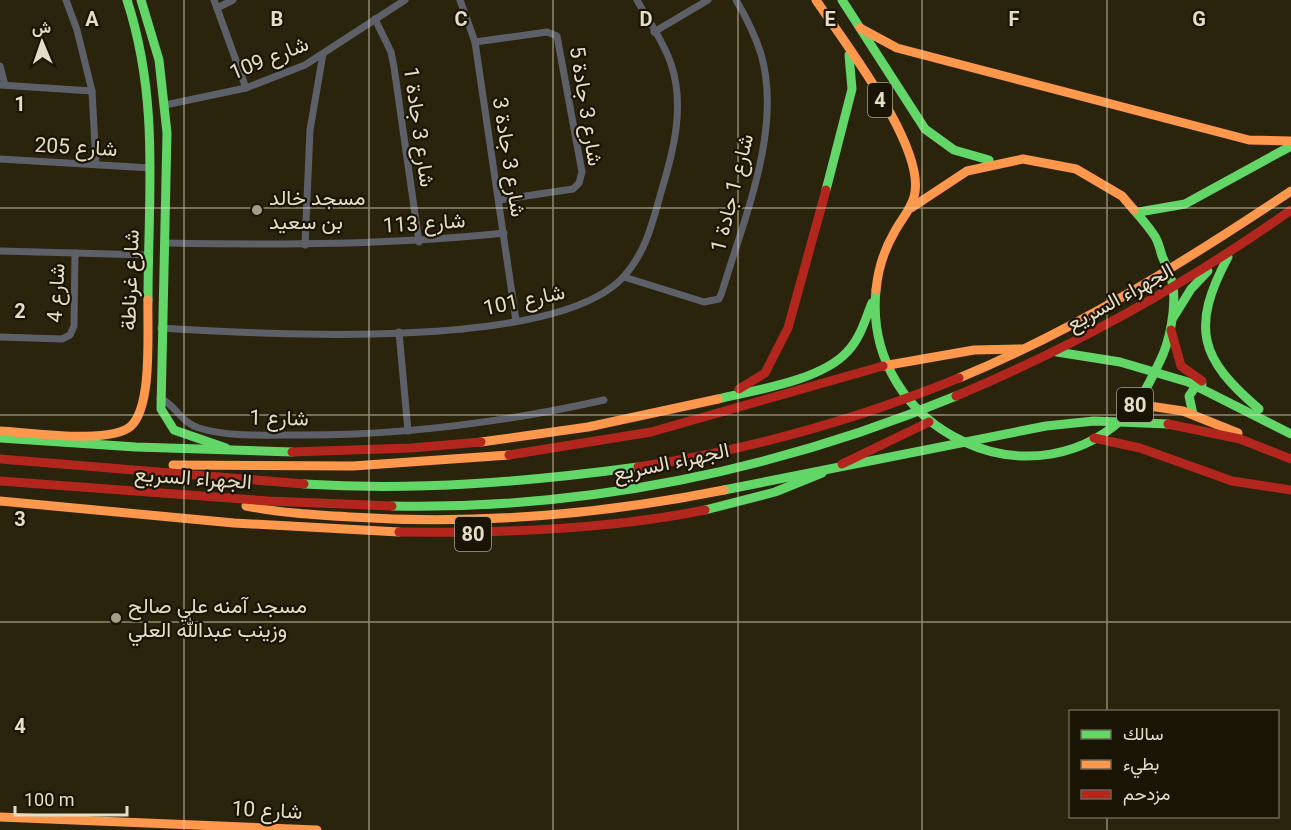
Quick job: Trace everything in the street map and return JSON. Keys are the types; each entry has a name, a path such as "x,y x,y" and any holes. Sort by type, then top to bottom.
{"main road":[{"name":"شارع غرناطة","path":"0,431 108,436 125,430 136,422 144,397 152,132 145,61 127,0"},
{"name":"شارع غرناطة","path":"141,0 159,60 165,105 166,243 161,328 160,399 162,413 174,430 190,438 239,452"},
{"name":"4","path":"816,0 910,149 915,164 916,178 911,208"},
{"name":"4","path":"842,0 925,129 938,142 956,152 993,161"},
{"path":"860,28 897,48 1249,140 1291,141"},
{"path":"141,42 148,43 154,39"},
{"path":"722,398 765,373 788,328 850,99 849,52"},
{"path":"145,61 152,56 159,60"},
{"path":"872,86 879,88 886,86 890,74"},
{"path":"1139,212 1185,204 1291,146"},
{"name":"80","path":"1033,158 1073,166 1109,185 1139,212 1159,244 1171,280 1171,330 1157,374 1136,404 1111,427 1094,438 1055,452 1006,454 974,447 928,422 904,396 886,366 876,332 874,297 885,250 911,208 948,178 993,161 1033,158"},
{"name":"الجهراء السريع","path":"4,459 328,485 413,486 581,474 708,454 842,420 923,392 1005,359 1150,282 1291,191"},
{"name":"الجهراء السريع","path":"0,481 212,498 411,504 538,502 593,496 714,472 794,453 877,427 1026,367 1169,291 1291,210"},
{"name":"الجهراء السريع","path":"1172,318 1198,280 1228,257 1291,216"},
{"path":"1228,257 1211,292 1208,309 1208,345 1218,370 1259,410"},
{"name":"الجهراء السريع","path":"0,438 239,452 371,449 545,435 631,419 722,398 810,374 841,358 855,343 874,297"},
{"path":"1171,330 1180,366 1188,374 1291,434"},
{"path":"4,459 277,468 464,462 591,445 654,432 934,354 1003,349 1069,353 1120,362 1209,388 1291,427"},
{"path":"1193,414 1188,396 1197,386 1209,388"},
{"path":"144,397 150,401 160,399"},
{"path":"1136,404 1168,407 1193,414 1243,435 1291,461"},
{"path":"212,498 255,508 350,517 420,521 545,518 635,507 992,433 1067,421 1146,420 1179,424 1230,436 1291,461"},
{"name":"الجهراء السريع","path":"0,501 350,530 424,534 547,531 692,512 776,491 802,482 928,422"},
{"path":"1094,438 1137,446 1215,476 1258,486 1291,490"},
{"name":"شارع 10","path":"0,817 317,830"}],"street":[{"path":"66,0 77,30 92,91 96,164"},
{"path":"234,0 215,4 246,88"},
{"name":"شارع 109","path":"165,105 246,88 305,65 405,0"},
{"name":"شارع 3 جادة 3","path":"460,0 468,15 475,42 516,321"},
{"name":"شارع 101","path":"161,328 268,334 399,332 477,327 569,310 604,291 624,277 646,245 674,145 677,103 671,64 637,0"},
{"path":"654,32 708,0"},
{"name":"شارع 1 جادة 1","path":"624,277 704,302 712,302 723,292 761,159 767,112 761,55 736,0"},
{"name":"شارع 3 جادة 1","path":"375,19 391,52 419,242"},
{"name":"شارع 3 جادة 5","path":"475,42 547,32 557,36 582,172 579,183 573,189 500,200"},
{"path":"305,245 309,130 324,54"},
{"path":"0,66 3,85 92,91"},
{"name":"شارع 205","path":"0,159 151,168"},
{"name":"شارع 113","path":"166,243 305,245 419,242 504,233"},
{"path":"0,250 148,255"},
{"name":"شارع 4","path":"0,337 62,339 70,335 74,326 75,253"},
{"path":"399,332 408,431"},
{"name":"شارع 1","path":"160,399 167,402 187,424 214,431 352,435 408,431 535,416 604,400"}],"traffic: fast":[{"path":"127,0 144,75 148,112 150,149 148,300"},
{"path":"141,0 159,60 167,133 161,409 174,430 226,448"},
{"path":"842,0 925,129 954,150 989,160"},
{"path":"826,190 852,89 849,55"},
{"path":"1139,212 1185,204 1291,146"},
{"path":"876,290 879,340 897,383 926,417 964,442 1006,454 1051,454 1094,439 1133,408 1148,385 1167,344 1173,314 1172,282 1157,239 1134,210"},
{"path":"1228,257 1209,304 1206,323 1207,341 1213,358 1224,374 1259,409"},
{"path":"1173,318 1191,289 1208,271"},
{"path":"718,399 786,383 821,370 835,362 855,341 872,303"},
{"path":"1057,352 1120,362 1188,382 1291,434"},
{"path":"1193,414 1189,396 1202,384"},
{"path":"392,506 537,501 680,480 820,445 956,396"},
{"path":"724,490 1046,426 1094,421 1168,424"},
{"path":"0,438 136,447 292,452"},
{"path":"304,484 346,486 471,484 638,467"},
{"path":"705,510 775,492 822,473"}],"traffic: slow":[{"path":"816,0 863,68 896,124 915,176 914,197 887,246 876,290"},
{"path":"860,28 897,48 1249,140 1291,141"},
{"path":"911,208 967,171 1023,159 1076,169 1122,196 1134,210"},
{"path":"959,378 1046,338 1130,293 1291,191"},
{"path":"0,431 88,436 121,432 131,426 138,416 146,385 148,300"},
{"path":"883,366 974,350 1021,349"},
{"path":"481,442 588,427 718,399"},
{"path":"1136,404 1183,411 1238,433"},
{"path":"173,465 353,466 509,455"},
{"path":"246,506 285,512 351,517 492,519 585,512 724,490"},
{"path":"0,501 234,523 399,532"},
{"path":"0,817 317,830"}],"traffic: jam":[{"path":"739,389 765,373 788,328 826,190"},
{"path":"956,396 1044,356 1170,289 1291,210"},
{"path":"1171,330 1181,366 1202,381"},
{"path":"509,455 651,432 883,366"},
{"path":"638,467 720,452 801,432 881,407 959,378"},
{"path":"842,464 929,422"},
{"path":"1168,424 1240,439 1291,459"},
{"path":"1094,438 1140,448 1232,481 1291,490"},
{"path":"292,452 411,448 481,442"},
{"path":"0,459 304,484"},
{"path":"0,481 268,501 392,506"},
{"path":"399,532 553,529 629,522 705,510"}],"place":[{"name":"مسجد خالد بن سعيد","path":"257,210"},
{"name":"مسجد آمنه علي صالح وزينب عبدالله العلي","path":"116,618"}]}
